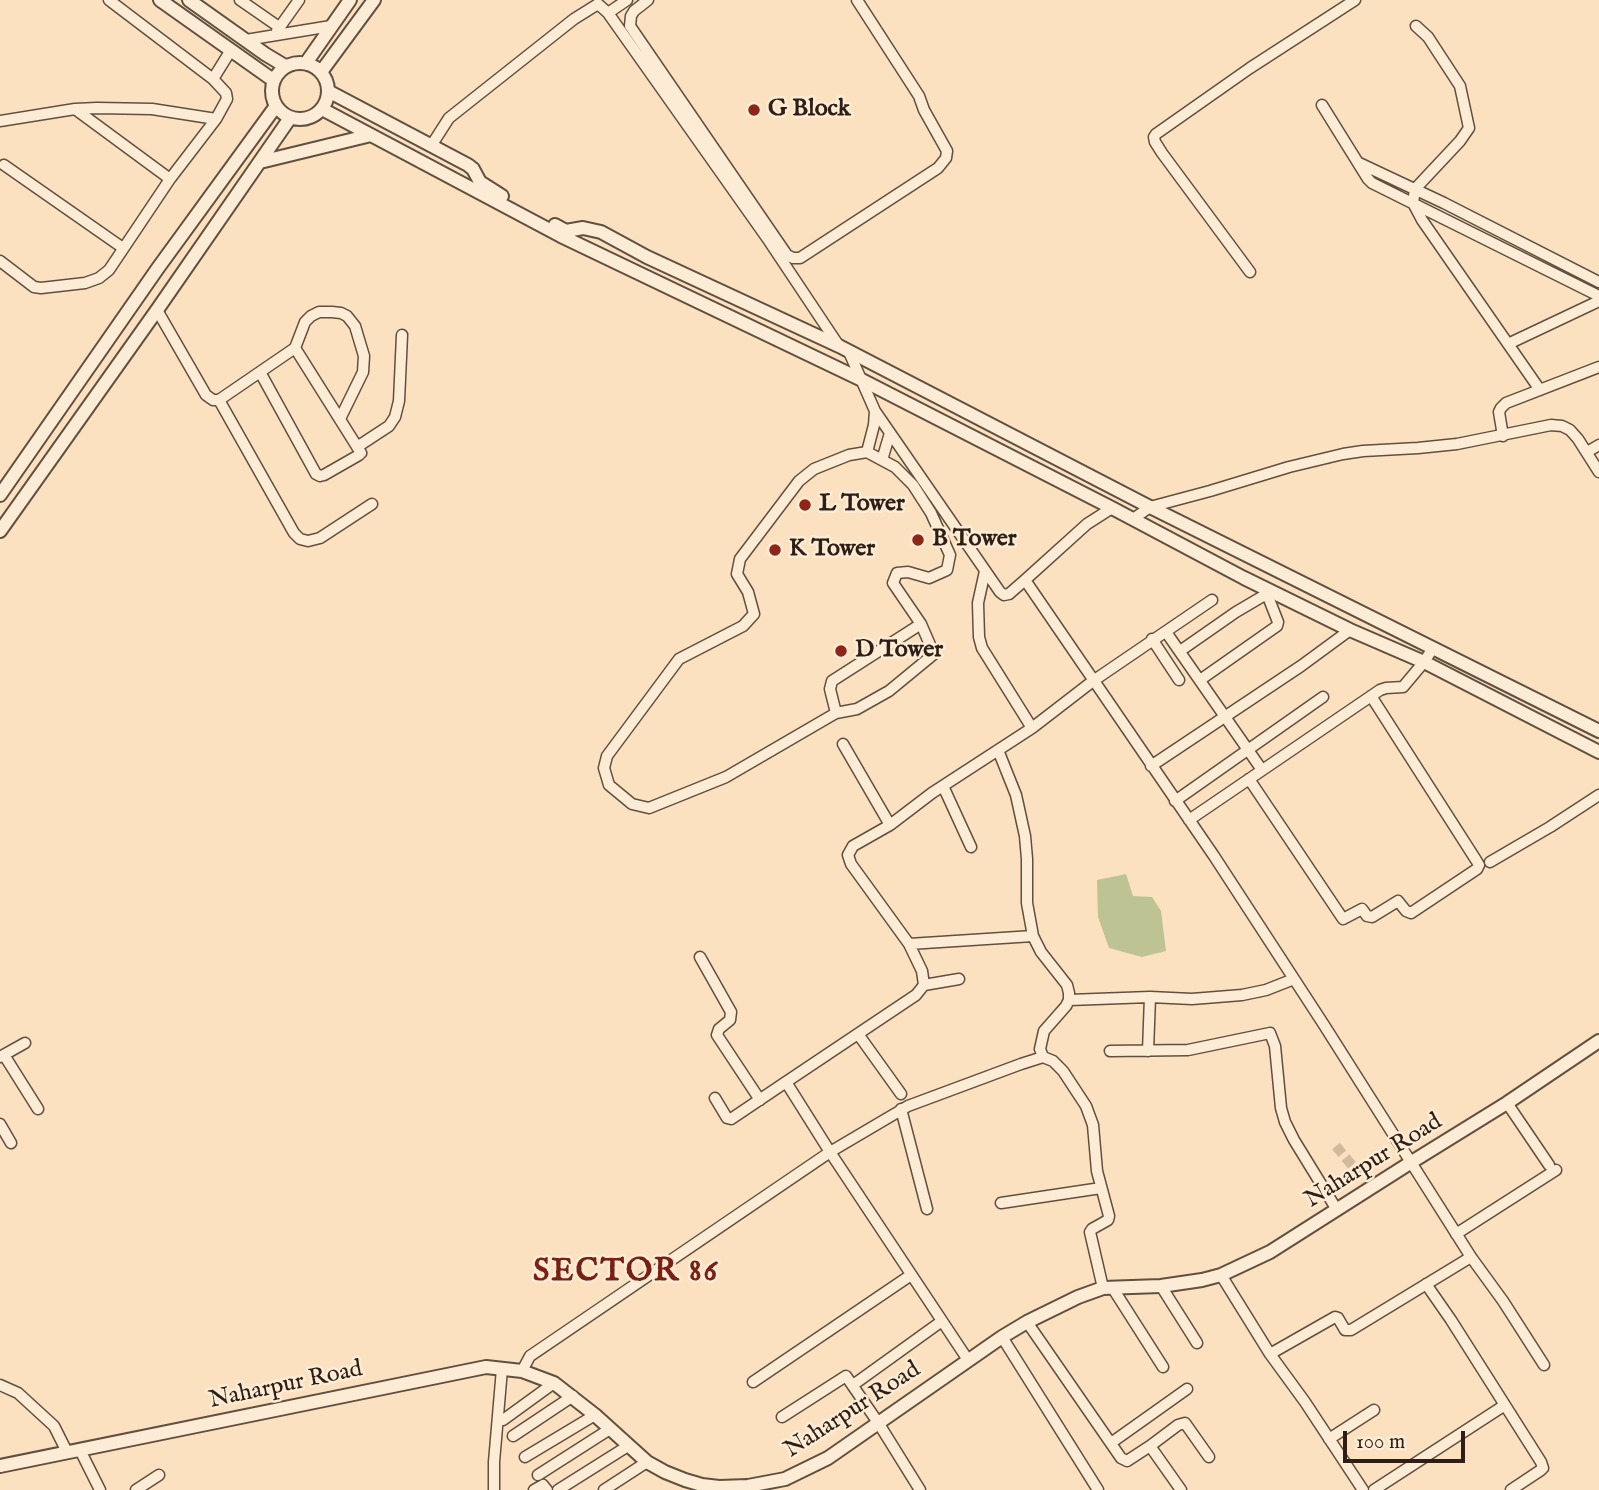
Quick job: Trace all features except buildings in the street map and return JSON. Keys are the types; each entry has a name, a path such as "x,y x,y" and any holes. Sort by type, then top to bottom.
{"street":[{"path":"0,261 34,286 52,288 99,278 109,270 170,179 216,119 227,99 226,93 213,79 109,0"},
{"path":"160,0 273,80"},
{"path":"189,0 285,66"},
{"path":"240,0 276,31"},
{"path":"276,31 299,0"},
{"path":"306,63 350,0"},
{"path":"321,72 373,0"},
{"path":"608,13 627,0"},
{"path":"649,0 634,11 630,26 787,255 800,258 938,168 946,158 947,151 923,110 919,96 857,0"},
{"path":"1250,272 1162,153 1154,137 1250,68 1355,0"},
{"path":"430,146 449,118 575,19 595,5 601,5 844,349 875,411 1000,592 1009,594 1066,541 1112,508"},
{"path":"246,40 276,31 331,26"},
{"path":"1416,26 1428,37 1460,86 1469,128 1461,141 1415,189 1413,203 1539,390"},
{"path":"213,79 231,50"},
{"path":"256,67 265,54"},
{"path":"306,63 314,66 325,78 328,91 326,100 315,115 290,118 282,113 272,98 273,80 285,66 306,63"},
{"path":"328,91 468,165 480,182 536,216 566,230 583,228 601,232 647,257 844,349 1150,507 1599,731"},
{"path":"1322,105 1372,183 1599,299"},
{"path":"0,495 118,325 276,106"},
{"path":"0,121 75,109 152,109 216,119"},
{"path":"75,109 170,179"},
{"path":"322,109 561,236 860,379 1269,592 1424,662 1599,752"},
{"path":"0,531 290,118"},
{"path":"260,162 372,135"},
{"path":"1359,163 1599,282"},
{"path":"4,165 123,248"},
{"path":"1508,344 1599,299"},
{"path":"157,310 206,395 212,400 219,400 295,348 311,316 319,312 341,313 347,316 355,326 364,356 363,372 340,419"},
{"path":"118,325 137,338"},
{"path":"357,447 389,426 395,417 399,401 402,335"},
{"path":"260,372 316,474 324,475 359,455 361,453 295,348"},
{"path":"1503,436 1499,412 1506,403 1599,366"},
{"path":"219,400 294,533 300,539 308,541 320,538 372,504"},
{"path":"867,452 875,411"},
{"path":"1133,519 1150,507 1343,454 1444,446 1551,425 1570,430 1599,472"},
{"path":"882,460 890,433"},
{"path":"1587,452 1599,445"},
{"path":"867,452 895,467 913,485 932,513 950,555 947,570 929,578 908,572 897,573 893,583 921,624 934,654 889,691 858,709 836,713 726,777 649,808 632,804 608,785 604,768 607,756 679,659 743,626 754,614 748,592 737,574 740,559 799,481 814,469 867,452"},
{"path":"985,571 978,603 982,648 1032,728"},
{"path":"1025,580 1189,820 1324,1025 1471,1257 1544,1365"},
{"path":"1180,651 1269,592"},
{"path":"1199,680 1277,626 1269,592"},
{"path":"924,985 922,971 909,944 851,864 848,855 853,846 890,825 943,786 1032,728 1152,639 1212,600"},
{"path":"836,713 830,690 832,681 921,624"},
{"path":"1151,766 1301,666 1350,629"},
{"path":"1166,632 1262,770"},
{"path":"1152,639 1178,680"},
{"path":"1189,820 1383,688 1403,687 1433,648"},
{"path":"1249,779 1343,919 1361,909 1367,916 1372,917 1398,901 1411,913 1477,869 1479,865 1476,860 1371,696"},
{"path":"1175,801 1323,697"},
{"path":"843,744 890,825"},
{"path":"998,750 1016,795 1023,823 1027,859 1027,903 1033,936 1041,953 1067,985 1069,993 1069,1000 1044,1031 1040,1049 1042,1057"},
{"path":"943,786 971,847"},
{"path":"1490,862 1599,795"},
{"path":"909,944 1033,936"},
{"path":"700,957 731,1012 730,1020 719,1029 717,1035 760,1100"},
{"path":"715,1098 727,1118 731,1119 916,995 924,985 958,979"},
{"path":"1069,1000 1150,997 1192,999 1242,995 1266,990 1294,979"},
{"path":"1148,1051 1150,997"},
{"path":"1110,1051 1188,1050 1270,1033 1283,1115 1289,1131 1337,1210"},
{"path":"858,1034 901,1094"},
{"name":"Naharpur Road","path":"0,1466 486,1367 522,1371 554,1383 573,1396 628,1446 665,1472 702,1485 719,1487 748,1486 785,1479 828,1458 1002,1337 1078,1297 1107,1288 1161,1286 1221,1275 1269,1252 1337,1210 1368,1184 1410,1163 1507,1103 1599,1041"},
{"path":"25,1043 2,1057 38,1110"},
{"path":"522,1371 530,1356 830,1152 901,1109 1042,1057 1053,1061 1063,1071 1090,1115 1095,1135 1097,1171 1109,1218 1092,1229 1090,1236 1107,1288 1163,1367"},
{"path":"786,1082 968,1360"},
{"path":"1457,1234 1552,1167 1507,1103"},
{"path":"901,1109 927,1209"},
{"path":"0,1124 11,1143"},
{"path":"1001,1203 1101,1188"},
{"path":"1270,1354 1335,1317 1345,1329 1351,1330 1471,1257"},
{"path":"752,1382 911,1275"},
{"path":"1221,1275 1270,1354 1363,1490"},
{"path":"1426,1284 1532,1445 1543,1468 1511,1490"},
{"path":"1161,1286 1197,1343"},
{"path":"853,1385 942,1321"},
{"path":"1027,1322 1121,1458 1127,1461 1178,1425 1185,1423 1209,1457"},
{"path":"1002,1337 1098,1490"},
{"path":"494,1490 502,1369"},
{"path":"782,1417 844,1377 848,1378 920,1490"},
{"path":"503,1420 554,1383"},
{"path":"0,1385 18,1393 54,1426 100,1490"},
{"path":"1111,1443 1187,1389"},
{"path":"513,1436 573,1396"},
{"path":"1374,1490 1506,1405"},
{"path":"1329,1439 1374,1410"},
{"path":"525,1457 595,1415"},
{"path":"538,1475 610,1429"},
{"path":"558,1490 628,1446"},
{"path":"1150,1446 1181,1490"},
{"path":"604,1490 648,1462"},
{"path":"136,1490 159,1475"},
{"path":"534,1490 543,1485 547,1490"}],"green space":[{"path":"1126,874 1133,896 1152,897 1161,911 1166,951 1142,957 1109,948 1098,917 1097,880"}],"tunnel":[{"path":"1336,1146 1365,1181"}],"place":[{"name":"G Block","path":"754,110"},
{"name":"L Tower","path":"805,505"},
{"name":"B Tower","path":"918,540"},
{"name":"K Tower","path":"775,550"},
{"name":"D Tower","path":"841,651"}],"district":[{"name":"SECTOR 86","path":"626,1273"}]}
